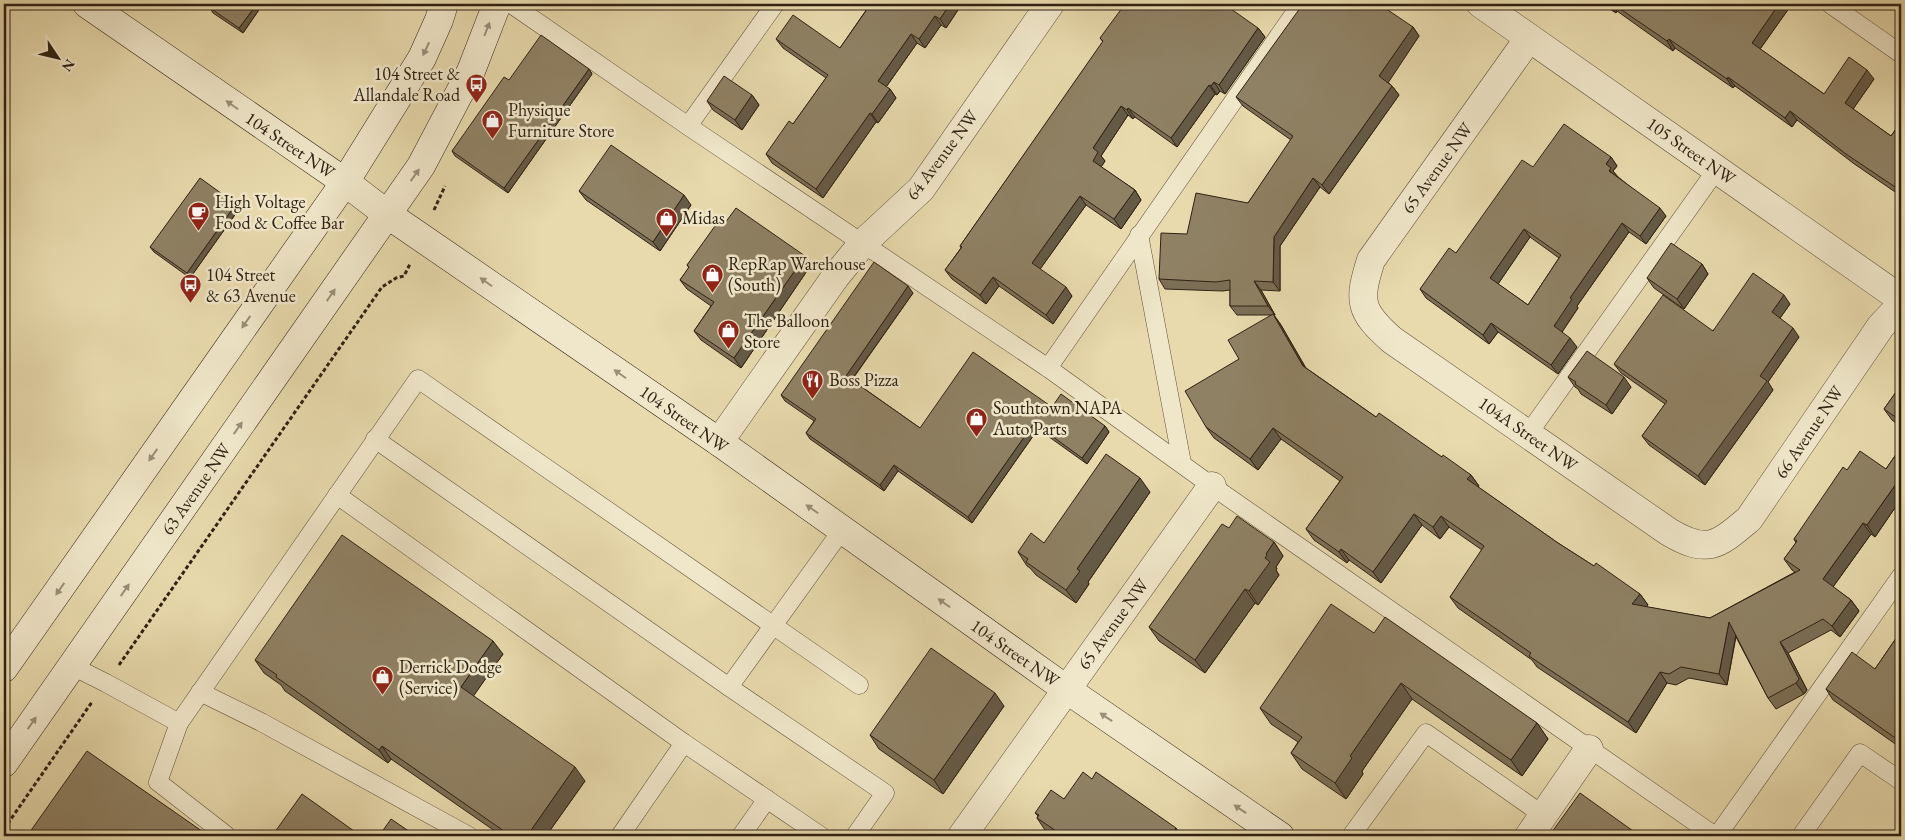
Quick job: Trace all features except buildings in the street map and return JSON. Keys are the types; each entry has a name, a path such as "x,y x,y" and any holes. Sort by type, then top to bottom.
{"main road":[{"name":"104 Street NW","path":"87,4 719,442 1066,690 1280,836"},
{"path":"4,668 345,182 422,58 444,4"},
{"name":"63 Avenue NW","path":"4,763 426,158 471,71 497,4"},
{"name":"64 Avenue NW","path":"719,442 836,276 863,243 921,190 1050,4"},
{"name":"105 Street NW","path":"1481,4 1901,298"},
{"name":"65 Avenue NW","path":"1363,304 1364,281 1371,260 1529,38"},
{"name":"104A Street NW","path":"1363,304 1374,324 1392,340 1670,532 1688,543 1706,546"},
{"name":"66 Avenue NW","path":"1706,546 1728,537 1749,519 1881,326 1901,306"},
{"name":"65 Avenue NW","path":"962,836 1212,486"},
{"path":"1536,826 1590,749"}],"lane":[{"path":"511,4 688,126 1048,368 1212,486 1716,836 1901,576"},
{"path":"688,126 776,4"},
{"path":"1048,368 1301,4"},
{"path":"1830,4 1901,54"},
{"path":"1528,434 1717,169"},
{"path":"1140,234 1182,463"},
{"path":"225,836 158,782 179,722 418,379 859,685"},
{"path":"375,439 729,687 885,793 855,836"},
{"path":"336,495 684,743 821,836"},
{"path":"729,687 801,590 842,530"},
{"path":"72,666 179,722"},
{"path":"200,692 261,722 469,836"},
{"path":"1351,836 1426,733 1536,826"},
{"path":"620,836 684,743"},
{"path":"1801,836 1860,753 1901,781"},
{"path":"741,836 767,799"}],"path":[{"path":"4,829 382,287 396,278 404,276"}],"place":[{"name":"104 Street & Allandale Road","path":"476,103"},
{"name":"Physique Furniture Store","path":"492,139"},
{"name":"High Voltage Food & Coffee Bar","path":"199,231"},
{"name":"Midas","path":"666,237"},
{"name":"RepRap Warehouse (South)","path":"712,293"},
{"name":"104 Street & 63 Avenue","path":"190,304"},
{"name":"The Balloon Store","path":"728,350"},
{"name":"Boss Pizza","path":"813,399"},
{"name":"Southtown NAPA Auto Parts","path":"977,437"},
{"name":"Derrick Dodge (Service)","path":"383,696"}]}
